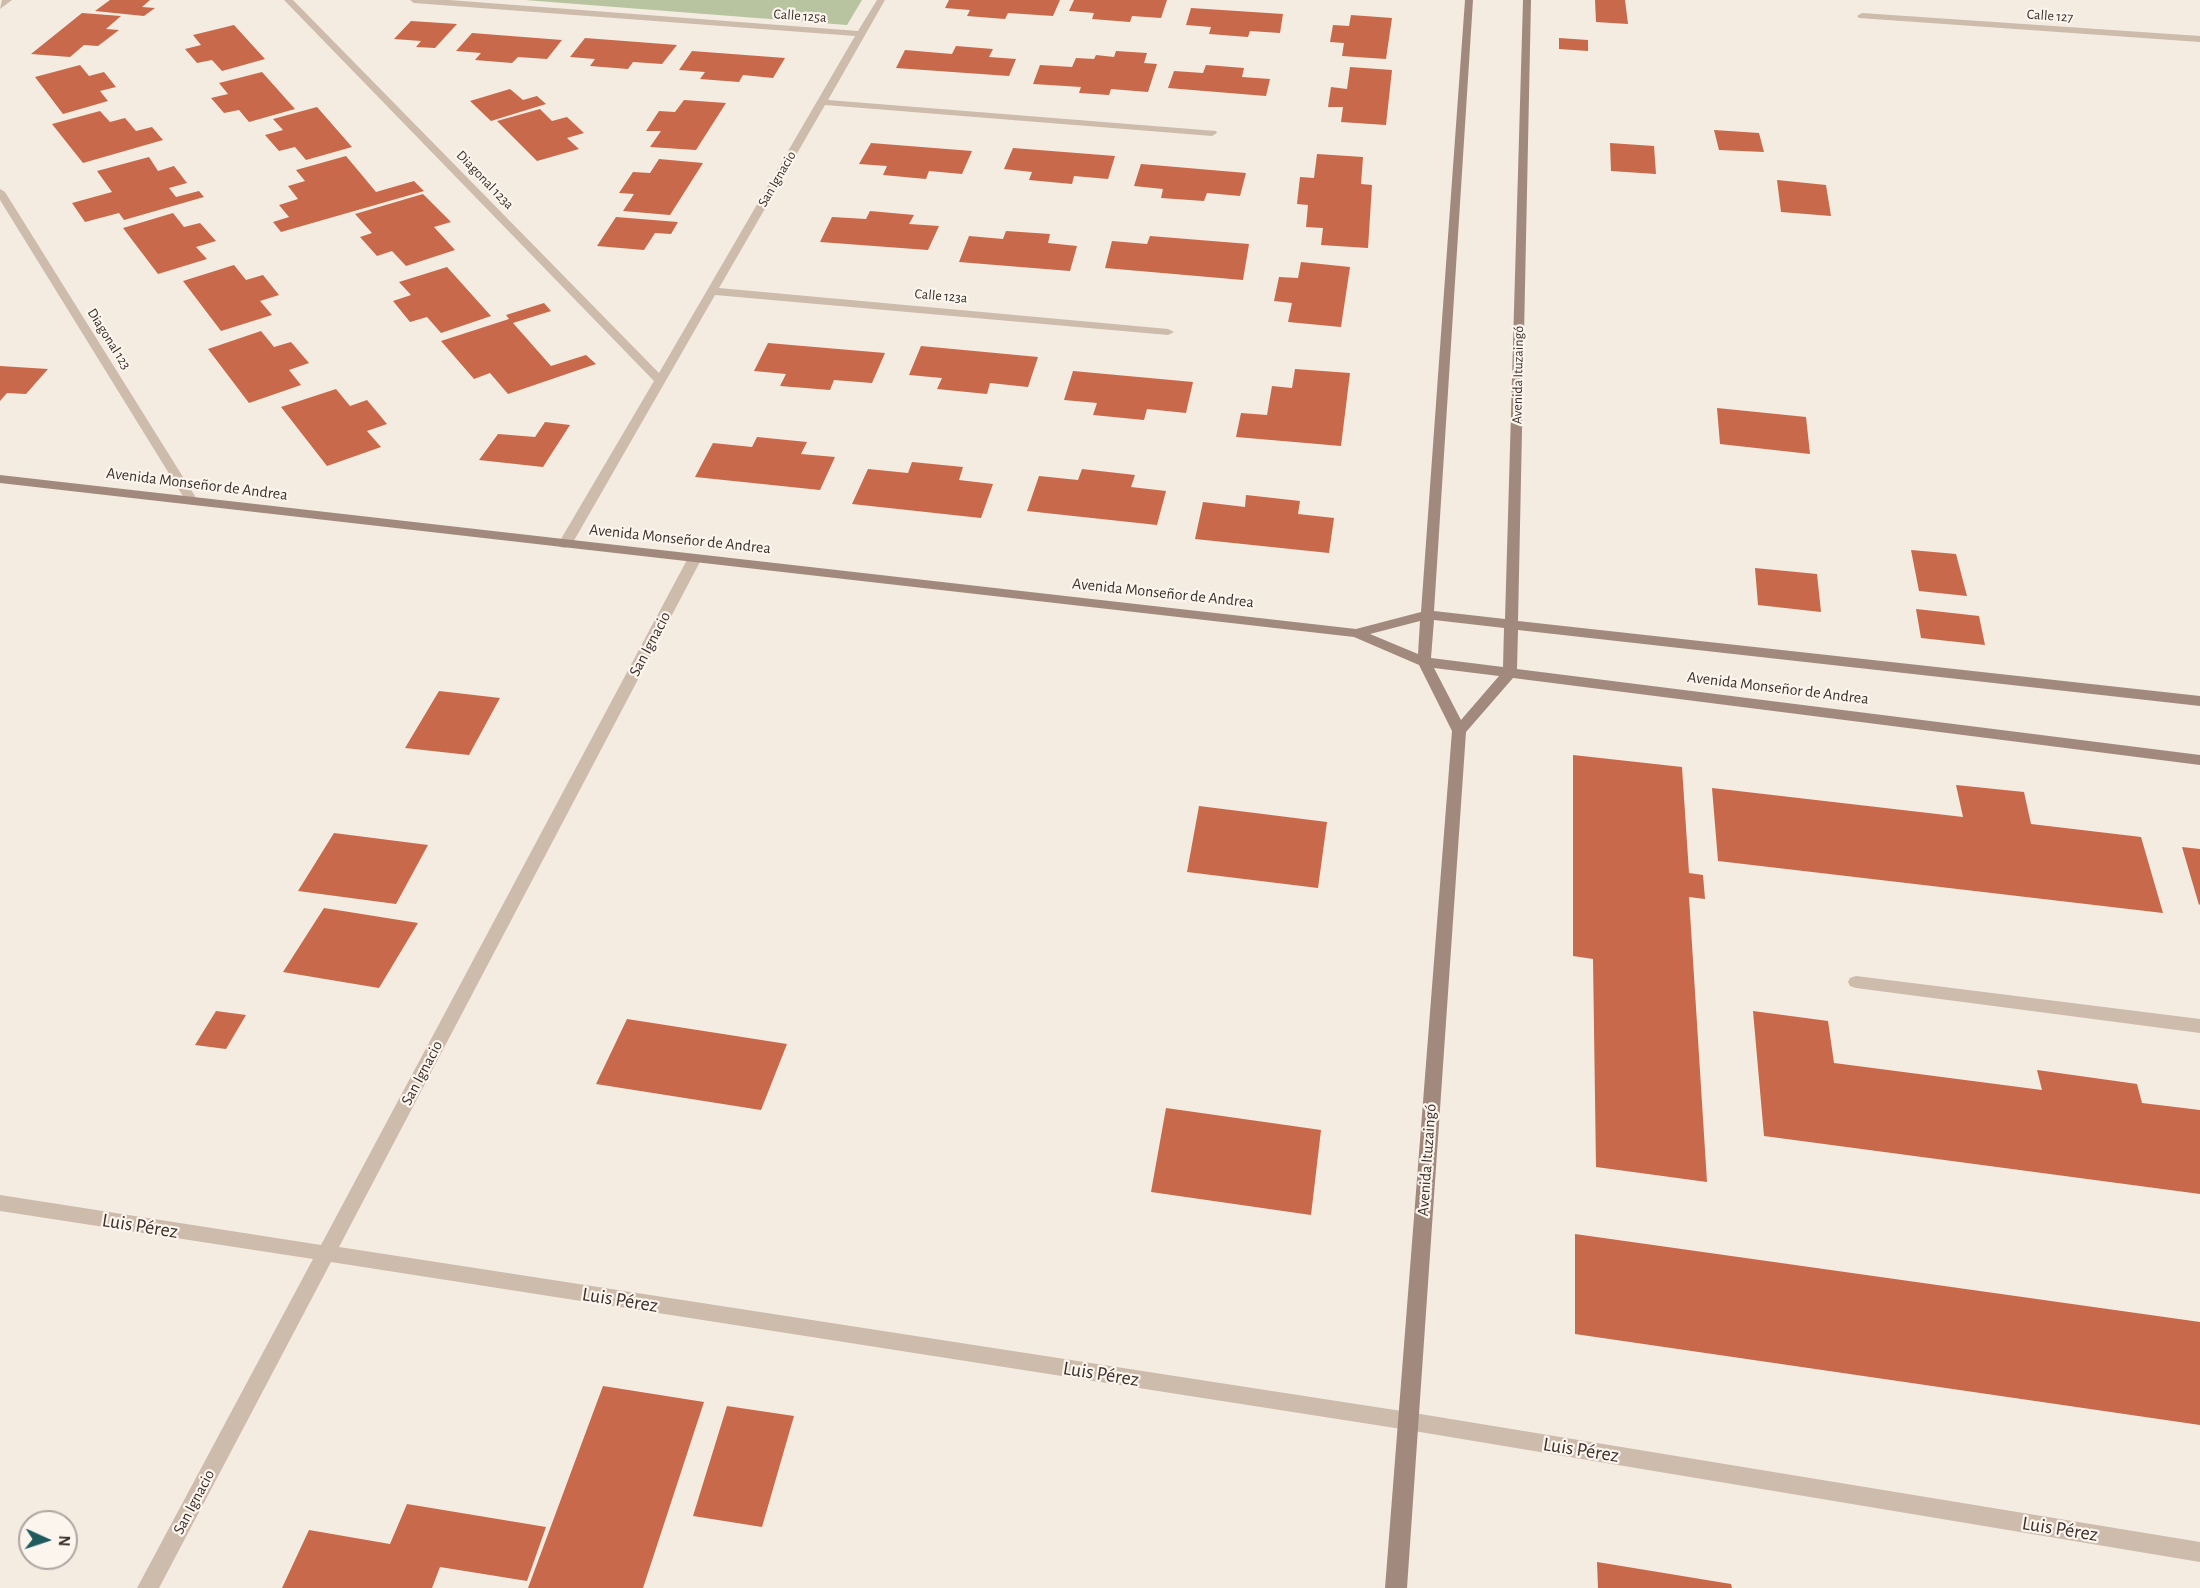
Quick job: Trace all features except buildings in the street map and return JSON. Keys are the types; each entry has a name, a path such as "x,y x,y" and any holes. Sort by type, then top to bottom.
{"main road":[{"path":"1469,0 1424,662 1459,731 1510,672"},
{"name":"Avenida Ituzaingó","path":"1510,672 1527,0"},
{"name":"Avenida Monseñor de Andrea","path":"1,480 1356,633 1424,662 2200,760"},
{"name":"Avenida Monseñor de Andrea","path":"1356,633 1427,615 2200,701"},
{"name":"Avenida Ituzaingó","path":"1396,1588 1459,731"}],"street":[{"path":"0,6 8,0"},
{"name":"Diagonal 123a","path":"288,0 660,381"},
{"name":"Calle 125a","path":"414,0 861,34"},
{"name":"San Ignacio","path":"565,544 881,0"},
{"name":"Calle 127","path":"1862,16 2200,39"},
{"path":"822,102 1212,133"},
{"name":"Diagonal 123","path":"0,192 192,501"},
{"name":"Calle 123a","path":"713,291 1168,332"},
{"name":"San Ignacio","path":"148,1588 695,558"},
{"path":"1856,982 2200,1026"},
{"name":"Luis Pérez","path":"0,1203 1408,1421 2200,1552"}],"green space":[{"path":"525,0 862,0 847,25"}]}
